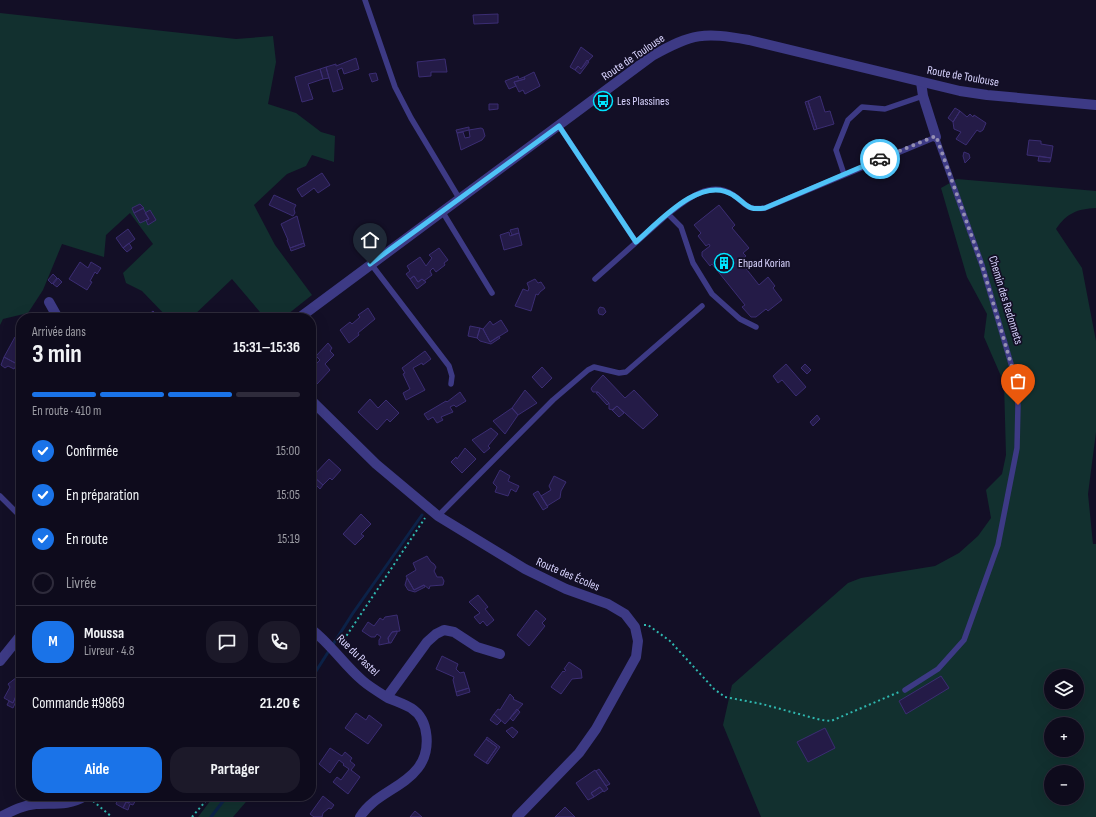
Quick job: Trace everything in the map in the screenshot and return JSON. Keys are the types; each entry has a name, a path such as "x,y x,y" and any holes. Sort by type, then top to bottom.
{"street":[{"name":"Route de Toulouse","path":"306,313 652,56 674,44 692,37 706,35 748,40 921,82 987,95 1096,105"},
{"name":"Chemin des Redonnets","path":"921,82 923,96 936,136"},
{"path":"49,302 55,313"},
{"name":"Route des Écoles","path":"316,405 376,464 434,513 524,569 566,589 608,604 626,614 635,627"},
{"path":"517,817 580,753 596,729 636,657 638,641 635,627"},
{"path":"387,697 427,642 436,634 444,630 454,632 477,647 500,654"},
{"name":"Rue du Pastel","path":"316,634 363,680 387,697 412,708 421,718 425,730 427,742 425,756 418,769 374,802 360,817"},
{"path":"0,661 16,642"},
{"path":"0,817 16,809 35,804 63,804 78,801"}],"lane":[{"path":"365,0 395,87 411,118 459,198"},
{"path":"844,174 836,150 848,120 862,107 885,109 923,96"},
{"path":"559,126 636,242"},
{"path":"595,279 668,214 688,198 704,190 714,189 725,191 733,195 745,206 755,209 765,208 936,136"},
{"name":"Chemin des Redonnets","path":"905,690 938,669 964,640 998,545 1017,448 1018,405 1014,374 982,265 936,136"},
{"path":"442,211 492,293"},
{"path":"668,214 681,227 693,263 712,294 740,319 756,327"},
{"path":"370,264 449,366 452,376 451,384"},
{"path":"434,513 553,400 588,370 594,366 618,372 626,372 702,306"},
{"path":"0,496 16,512"}],"path":[{"path":"333,649 341,644 434,513"},
{"path":"635,627 648,625 670,641 714,689 725,697 762,704 822,720 831,721 905,690"},
{"path":"93,801 112,817"},
{"path":"192,817 206,801"}],"green space":[{"path":"0,13 236,39 273,36 276,62 268,104 296,113 321,132 335,136 334,162 312,155 306,166 287,174 254,205 275,245 312,295 289,313 261,313 232,279 196,313 163,313 142,291 126,283 123,273 153,244 130,213 106,235 104,257 62,244 43,290 28,313 16,313 16,316 3,319 0,325"},
{"path":"957,179 1096,191 1096,208 1083,209 1073,213 1064,219 1056,229 1082,268 1096,341 1096,432 1088,494 1093,544 1096,544 1096,817 761,817 723,725 732,685 848,583 861,578 935,566 959,553 978,536 991,518 986,490 1002,474 1006,455 1004,383 984,337 987,314 967,277 941,188"},
{"path":"210,801 247,801 233,817 198,817"}],"building":[{"path":"498,14 498,23 474,24 473,15"},
{"path":"581,47 593,56 581,69 578,66 575,70 570,67"},
{"path":"356,58 359,69 344,74 342,68 337,70 343,89 333,92 326,67 336,64 336,66"},
{"path":"445,59 447,72 431,72 431,76 419,77 417,62"},
{"path":"587,60 589,62 580,74 575,70 578,66 581,69"},
{"path":"326,67 329,78 323,79 320,69"},
{"path":"320,69 323,79 308,84 313,99 302,102 295,77"},
{"path":"534,72 540,86 525,94 523,90 519,92 514,82 525,79 524,77"},
{"path":"376,73 378,80 372,82 369,74"},
{"path":"518,76 519,79 524,77 525,79 514,82 516,86 509,89 505,81"},
{"path":"820,96 825,112 830,111 834,124 817,129 808,101"},
{"path":"808,101 817,129 814,130 805,102"},
{"path":"489,104 498,104 498,109 489,110"},
{"path":"955,108 960,111 953,122 948,118"},
{"path":"960,111 967,117 970,114 973,117 974,115 986,123 983,130 980,132 977,130 966,145 956,139 961,132 954,129 953,122"},
{"path":"469,127 469,130 457,133 456,130"},
{"path":"483,129 485,136 482,140 461,150 457,133 463,132 465,138 470,137 469,130"},
{"path":"1029,140 1041,141 1041,144 1053,146 1051,158 1027,155"},
{"path":"964,152 969,154 970,158 965,163 963,156"},
{"path":"1039,156 1051,158 1050,162 1038,161"},
{"path":"322,173 330,185 318,193 314,188 302,197 297,189"},
{"path":"274,195 296,205 293,216 269,205"},
{"path":"140,204 144,208 134,213 132,208"},
{"name":"Ehpad Korian","path":"719,205 735,225 732,228 749,248 743,253 746,256 740,261 759,285 768,277 775,286 773,288 782,300 768,311 766,309 756,317 751,317 742,307 745,305 712,264 710,266 702,256 702,252 710,246 709,244 706,246 698,236 701,233 694,225"},
{"path":"143,208 149,219 140,223 134,213"},
{"path":"150,210 156,220 148,225 146,220 149,219 145,213"},
{"path":"297,216 304,243 290,248 281,224"},
{"path":"518,228 519,233 512,235 510,230"},
{"path":"128,229 135,239 123,248 116,238"},
{"path":"509,232 510,236 519,233 522,245 504,250 500,235"},
{"path":"129,243 132,248 127,252 123,248"},
{"path":"304,243 305,246 291,251 290,248"},
{"path":"439,248 448,260 444,263 445,265 436,272 433,268 430,271 432,275 424,281 422,279 418,282 414,276 410,279 406,274 410,271 407,266 420,257 426,266 432,258 429,255"},
{"path":"80,262 88,268 91,262 101,268 97,274 95,272 90,281 92,282 87,290 69,279"},
{"path":"53,274 57,278 52,284 48,280"},
{"path":"414,276 418,282 422,279 426,282 417,289 410,279"},
{"path":"58,278 62,282 57,287 53,284"},
{"path":"535,279 538,283 541,282 545,288 538,295 536,294 531,311 515,306 523,289 528,291 529,288 527,283"},
{"path":"600,307 604,308 606,312 603,315 599,314 598,310"},
{"path":"368,308 375,319 358,333 359,335 349,343 340,330 350,322 352,324 360,317 358,315"},
{"path":"501,320 508,331 490,342 483,329 490,321 493,325"},
{"path":"470,326 480,328 477,338 468,336"},
{"path":"480,328 483,329 490,342 499,336 500,338 491,344 480,341 477,338"},
{"path":"15,337 16,338 16,363 4,357"},
{"path":"328,343 332,348 330,351 334,355 325,364 330,370 317,384 316,364 320,360 316,356"},
{"path":"425,351 431,359 423,365 422,363 413,368 425,390 406,400 403,393 410,389 403,374 405,373 402,368"},
{"path":"4,357 16,363 14,369 8,366 5,368 1,365"},
{"path":"786,364 806,387 796,396 782,380 778,383 773,376"},
{"path":"805,364 811,370 807,374 801,368"},
{"path":"542,367 552,378 542,388 532,377"},
{"path":"603,375 625,398 634,390 658,415 643,429 617,406 613,410 609,409 609,403 598,392 593,392 591,389"},
{"path":"525,390 537,403 518,415 512,408"},
{"path":"460,392 466,401 456,407 454,405 450,407 453,412 441,417 443,420 437,423 433,417 428,420 424,414 446,401 447,402"},
{"path":"598,392 609,403 607,405 596,393"},
{"path":"370,399 378,408 386,400 399,413 390,422 387,419 377,430 358,412"},
{"path":"617,406 624,413 619,417 612,410"},
{"path":"512,408 518,415 505,434 493,421"},
{"path":"817,415 820,419 813,426 810,422"},
{"path":"491,428 498,434 488,446 490,448 484,453 472,440"},
{"path":"465,448 476,459 462,473 451,462 456,457 457,459"},
{"path":"329,459 341,470 332,480 330,478 323,485 316,479 316,473"},
{"path":"500,470 510,476 508,481 519,486 516,492 511,489 508,496 495,492 497,487 493,483"},
{"path":"554,476 566,482 561,491 560,498 547,506 541,496 551,490 549,486"},
{"path":"316,479 323,485 320,489 316,485"},
{"path":"538,491 548,507 543,510 533,494"},
{"path":"361,514 371,524 361,534 364,536 355,545 343,534"},
{"path":"427,556 436,567 434,571 437,577 442,577 444,581 443,585 430,586 429,589 424,585 414,590 406,576 416,570 413,563"},
{"path":"407,578 414,590 424,585 425,587 415,592 408,590 405,585"},
{"path":"478,595 488,607 485,609 494,620 487,626 483,621 480,624 474,617 480,613 469,602"},
{"path":"536,610 546,619 542,623 545,626 529,646 517,635"},
{"path":"397,615 400,631 392,632 388,638 389,643 379,645 379,640 381,637 377,634 375,637 371,637 362,631 368,622 374,626 380,618 383,620 385,617"},
{"path":"397,631 391,643 389,643 388,638 392,632"},
{"path":"442,656 458,664 456,669 460,673 464,672 469,688 456,692 453,680 454,677 436,669"},
{"path":"569,662 581,670 582,678 572,679 561,694 551,687 563,671 564,672 566,670 564,669"},
{"path":"941,676 949,688 906,714 899,701"},
{"path":"16,678 16,696 13,703 4,698 10,687 8,684"},
{"path":"469,688 470,692 457,696 456,692"},
{"path":"510,694 514,698 513,699 523,704 505,724 494,714 498,709 500,710"},
{"path":"16,696 16,701 13,708 7,705 9,701 13,703"},
{"path":"517,709 520,712 513,721 510,718"},
{"path":"356,713 366,720 369,715 382,725 368,744 345,728"},
{"path":"494,714 501,721 497,725 490,720"},
{"path":"512,727 518,732 513,738 506,731"},
{"path":"825,728 835,748 808,762 797,742"},
{"path":"487,737 500,747 488,764 486,763 497,747 486,739"},
{"path":"486,739 497,747 486,763 474,755"},
{"path":"330,748 342,756 345,752 352,758 350,761 355,765 351,770 360,777 348,794 333,782 337,777 341,780 349,769 339,760 330,773 319,764"},
{"path":"599,769 610,784 606,786 596,771"},
{"path":"595,770 608,789 604,792 600,787 591,793 594,797 588,800 576,783"},
{"path":"600,787 603,791 594,797 591,793"},
{"path":"323,796 334,805 331,809 329,808 323,813 322,817 314,817 310,814"},
{"path":"117,801 130,801 129,803 126,802 123,808 116,804"},
{"path":"130,801 135,801 133,805 130,804 128,810 123,808 126,802 129,803"},
{"path":"565,807 575,817 555,817"},
{"path":"415,811 422,817 410,817"}],"waterway":[{"path":"316,671 353,613 422,515"},
{"path":"211,817 223,801"}],"way so far":[{"path":"880,159 936,136 982,265 1014,374 1018,405"}],"place":[{"name":"Les Plassines","path":"603,101"},
{"name":"Ehpad Korian","path":"724,263"}],"route":[{"path":"370,264 559,126 636,242 688,198 704,190 714,189 725,191 733,195 745,206 755,209 765,208 880,159"}]}
